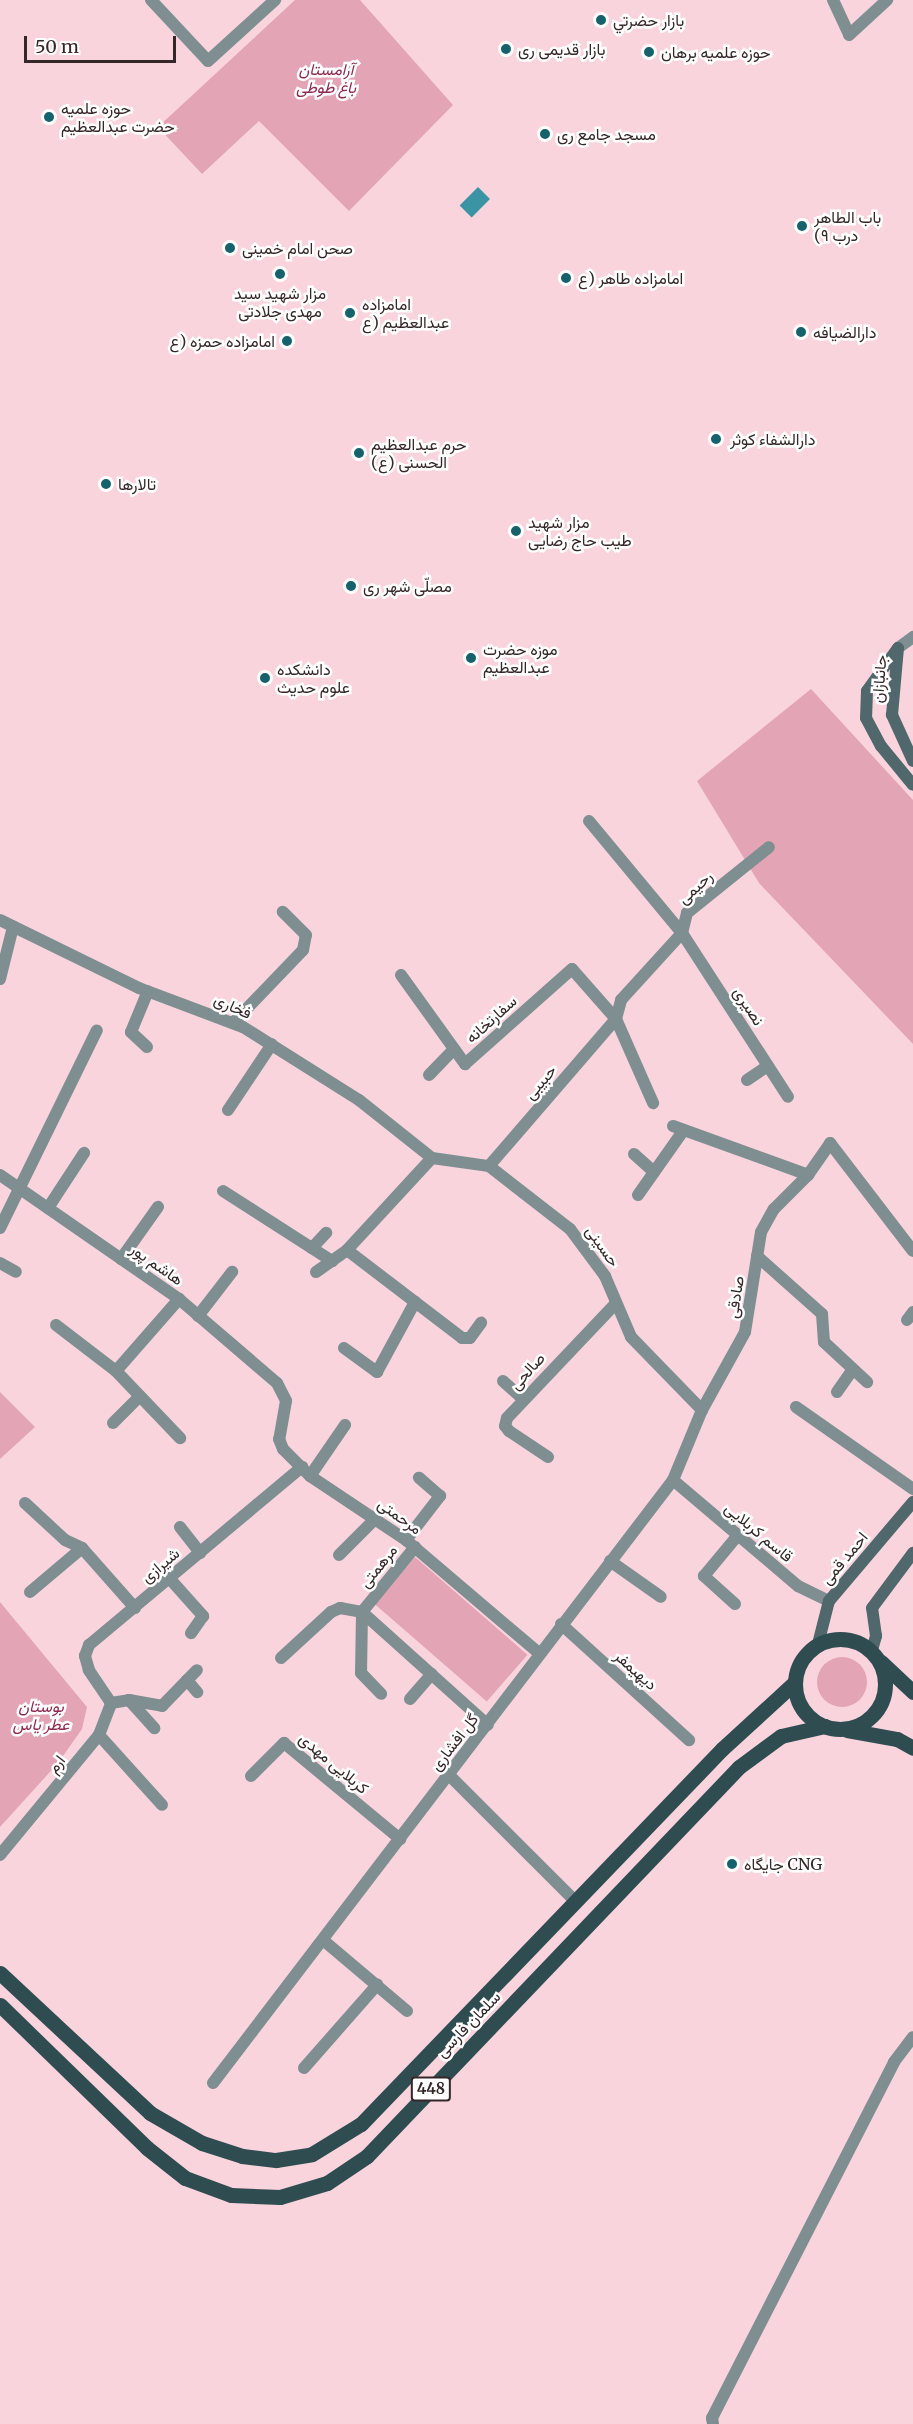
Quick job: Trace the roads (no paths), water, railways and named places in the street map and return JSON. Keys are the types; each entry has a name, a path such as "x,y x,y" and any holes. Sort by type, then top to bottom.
{"main road":[{"name":"جانبازان","path":"898,648 892,715 913,761"},
{"name":"جانبازان","path":"898,648 867,691 866,718 881,746 913,785"},
{"name":"احمد قمی","path":"818,1644 829,1601 913,1502"},
{"path":"913,1553 872,1608 876,1656 886,1689 875,1713 858,1725 832,1728 803,1709 795,1682 806,1654 818,1644 846,1638 876,1656 913,1692"},
{"name":"سلمان فارسی","path":"0,1973 150,2113 202,2143 242,2156 276,2160 312,2154 361,2124 722,1749 795,1682"},
{"name":"سلمان فارسی","path":"0,2005 147,2148 185,2178 231,2195 270,2197 327,2183 367,2156 739,1767 781,1737 832,1728 872,1732 913,1748"}],"street":[{"path":"151,0 208,61 276,0"},
{"path":"833,0 849,35 886,0"},
{"path":"898,648 913,637"},
{"name":"نصیری","path":"589,821 681,933 788,1097"},
{"name":"رحیمی","path":"616,1019 621,1000 681,933 687,913 769,847"},
{"path":"233,1023 303,951 306,935 283,912"},
{"name":"فخاری","path":"0,920 148,991 233,1023 272,1044 358,1100 432,1158"},
{"path":"0,979 13,927"},
{"name":"سفارتخانه","path":"401,975 465,1064 572,969 616,1019"},
{"path":"147,1047 132,1032 148,991"},
{"path":"616,1019 653,1103"},
{"name":"حبیبی","path":"489,1166 616,1019"},
{"path":"0,1228 22,1190 97,1030"},
{"path":"228,1110 272,1044"},
{"path":"429,1075 454,1049"},
{"path":"747,1080 768,1066"},
{"path":"638,1195 654,1173 678,1128 808,1175"},
{"name":"صادقی","path":"702,1410 746,1332 761,1232 774,1209 808,1175 830,1143 913,1251"},
{"path":"48,1208 84,1153"},
{"path":"634,1154 654,1173"},
{"path":"316,1272 347,1250 432,1158"},
{"name":"حسینی","path":"432,1158 489,1166 570,1229 605,1276 615,1304 631,1336 702,1410"},
{"name":"هاشم پور","path":"0,1175 179,1299 284,1392"},
{"path":"223,1191 332,1261"},
{"path":"121,1259 158,1207"},
{"path":"312,1248 326,1233"},
{"path":"347,1250 466,1340 481,1323"},
{"path":"757,1256 822,1314 824,1342 867,1382"},
{"path":"0,1263 16,1272"},
{"path":"198,1316 232,1272"},
{"path":"116,1371 179,1299"},
{"path":"344,1348 376,1372 415,1302"},
{"name":"صالحی","path":"548,1457 505,1426 524,1400 615,1304"},
{"path":"56,1326 116,1371 180,1438"},
{"path":"837,1392 853,1369"},
{"path":"503,1381 524,1400"},
{"name":"مرحمتی","path":"284,1392 286,1401 279,1439 283,1449 306,1471 411,1543 539,1653"},
{"path":"113,1423 140,1396"},
{"path":"796,1407 913,1489"},
{"name":"گل افشاری","path":"213,2084 488,1725 561,1624 673,1480 702,1410"},
{"name":"شیرازی","path":"111,1703 88,1670 86,1656 89,1645 306,1471 345,1425"},
{"name":"مرهمتی","path":"281,1658 331,1612 340,1608 363,1612 411,1543 440,1496 419,1478"},
{"name":"قاسم کربلایی","path":"673,1480 798,1586 829,1601"},
{"path":"25,1503 65,1540 82,1548 135,1608"},
{"path":"339,1556 376,1518"},
{"path":"180,1527 201,1553"},
{"path":"735,1604 704,1576 738,1535"},
{"path":"30,1592 82,1548"},
{"path":"610,1561 661,1597"},
{"path":"170,1579 203,1616 191,1633"},
{"path":"363,1612 488,1725"},
{"path":"363,1612 361,1673 381,1694"},
{"name":"دیهیمفر","path":"561,1624 689,1740"},
{"path":"111,1703 129,1700 162,1706 197,1670"},
{"path":"410,1699 432,1674"},
{"path":"187,1680 197,1692"},
{"path":"129,1700 154,1728"},
{"name":"ارم","path":"0,1855 99,1735 111,1703"},
{"path":"99,1735 162,1805"},
{"name":"کربلایی مهدی","path":"251,1776 284,1743 400,1839"},
{"path":"449,1775 575,1901"},
{"path":"323,1940 407,2011"},
{"path":"304,2068 377,1985"},
{"path":"712,2424 712,2418 894,2062 913,2037"}],"water":[{"path":"478,187 490,199 472,217 460,205"}],"place":[{"name":"بازار حضرتي","path":"601,20"},
{"name":"بازار قدیمی ری","path":"506,49"},
{"name":"حوزه علمیه برهان","path":"649,52"},
{"name":"حوزه علمیه حضرت عبدالعظیم","path":"49,117"},
{"name":"مسجد جامع ری","path":"545,134"},
{"name":"باب الطاهر (درب ۹","path":"802,226"},
{"name":"صحن امام خمینی","path":"230,248"},
{"name":"مزار شهید سید مهدی جلادتی","path":"280,274"},
{"name":"امامزاده طاهر (ع","path":"566,278"},
{"name":"امامزاده عبدالعظیم (ع","path":"350,313"},
{"name":"دارالضیافه","path":"801,332"},
{"name":"امامزاده حمزه (ع","path":"287,341"},
{"name":"دارالشفاء کوثر","path":"716,439"},
{"name":"حرم عبدالعظیم الحسنی (ع)","path":"359,453"},
{"name":"تالارها","path":"106,484"},
{"name":"مزار شهید طیب حاج رضایی","path":"516,531"},
{"name":"مصلّی شهر ری","path":"351,586"},
{"name":"موزه حضرت عبدالعظیم","path":"471,658"},
{"name":"دانشکده علوم حدیث","path":"265,678"},
{"name":"جایگاه CNG","path":"732,1864"}],"park label":[{"name":"آرامستان باغ طوطی","path":"326,78"},
{"name":"بوستان عطر یاس","path":"41,1715"}]}
